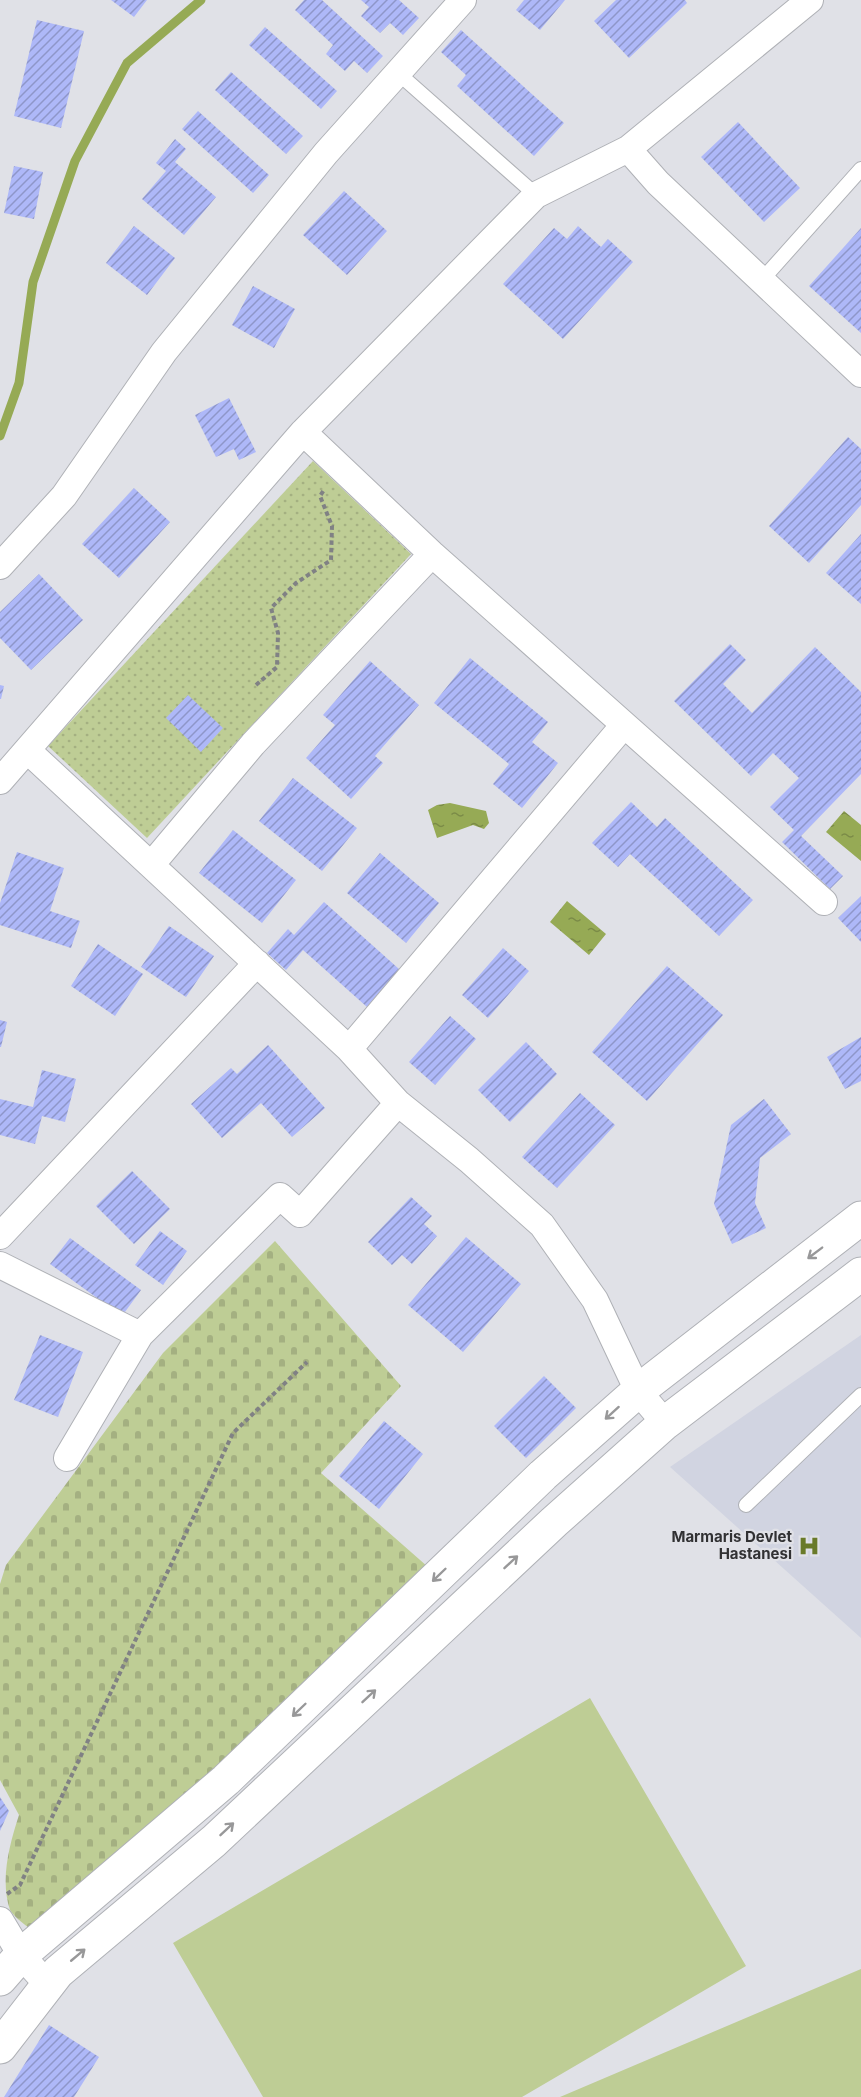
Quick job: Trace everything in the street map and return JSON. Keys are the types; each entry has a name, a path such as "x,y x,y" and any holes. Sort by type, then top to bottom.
{"street":[{"path":"0,566 64,496 171,342 326,153 463,0"},
{"path":"0,781 303,432 536,195 628,149 810,0"},
{"path":"628,149 658,183 861,375"},
{"path":"303,432 432,554 824,902"},
{"path":"152,864 253,744 432,554"},
{"path":"349,1049 624,725"},
{"path":"27,750 349,1049 398,1103 469,1160 542,1225 594,1300 638,1391 665,1423"},
{"path":"0,1236 257,963"},
{"path":"67,1458 140,1335 280,1196 300,1214 398,1103"},
{"path":"11,1967 226,1780 543,1475 638,1391 861,1218"},
{"path":"0,1265 140,1335"},
{"path":"0,2047 58,1972 214,1841 554,1522 665,1423 861,1274"},
{"path":"0,1920 11,1967"},
{"path":"11,1967 48,1985"}],"lane":[{"path":"398,73 536,195"},
{"path":"761,281 861,169"},
{"path":"746,1505 861,1395"}],"path":[{"path":"256,685 277,667 278,633 272,608 296,583 331,560 332,526 320,496 339,466"},
{"path":"0,1900 20,1885 233,1432 307,1362"}],"shaded area":[{"name":"Marmaris Devlet Hastanesi","path":"861,1335 861,1638 670,1467"}],"green space":[{"path":"313,461 411,554 147,838 48,746"},
{"path":"275,1241 401,1386 321,1473 436,1574 35,1933 10,1910 6,1887 9,1851 19,1815 0,1780 0,1584 6,1565 163,1353"},
{"path":"590,1698 746,1966 522,2097 263,2097 173,1943"},
{"path":"861,1969 861,2097 560,2097"}],"water":[{"path":"450,803 486,811 489,823 484,829 473,825 437,838 428,810 437,805"},
{"path":"844,811 861,825 861,861 826,832"},
{"path":"567,901 606,934 589,955 550,922"}],"building":[{"path":"111,0 147,0 134,17"},
{"path":"304,0 322,0 383,56 367,73 354,61 345,71 326,54 333,45 295,10"},
{"path":"361,0 399,0 419,18 403,35 390,23 380,33 361,16 369,7"},
{"path":"524,0 565,0 540,30 516,10"},
{"path":"616,0 685,0 687,3 629,58 594,21"},
{"path":"37,20 84,31 61,128 14,116"},
{"path":"265,27 337,91 321,109 249,45"},
{"path":"461,30 564,123 534,156 457,86 466,75 441,52"},
{"path":"231,72 303,136 286,154 215,90"},
{"path":"198,111 269,175 253,193 182,129"},
{"path":"738,122 800,188 764,222 701,157"},
{"path":"175,139 186,149 175,162 216,197 184,235 142,199 166,171 156,163"},
{"path":"14,166 43,172 34,219 4,213"},
{"path":"344,191 387,231 347,275 303,235"},
{"path":"134,226 175,258 147,295 106,263"},
{"path":"578,226 601,247 608,239 633,262 563,339 503,284 554,228 567,239"},
{"path":"861,228 861,333 809,286"},
{"path":"253,286 295,309 274,348 232,325"},
{"path":"229,398 256,452 239,460 234,449 216,457 195,415"},
{"path":"848,437 861,449 861,505 809,563 769,526"},
{"path":"134,488 170,522 119,578 82,544"},
{"path":"861,534 861,604 826,573"},
{"path":"39,574 83,620 31,670 0,638 0,612"},
{"path":"730,644 746,660 723,684 752,713 815,647 861,692 861,774 801,836 843,876 830,889 782,842 794,830 770,807 799,778 773,753 751,776 674,701"},
{"path":"470,658 548,722 532,742 558,763 522,808 493,784 509,764 434,703"},
{"path":"370,661 419,705 375,756 383,763 351,799 306,758 335,725 323,715"},
{"path":"0,685 4,686 1,699 0,699"},
{"path":"188,695 223,728 201,752 166,718"},
{"path":"293,778 357,828 322,871 259,821"},
{"path":"631,802 657,827 665,818 753,900 719,936 630,854 618,867 592,843"},
{"path":"233,830 296,880 262,923 199,873"},
{"path":"17,852 64,868 50,911 80,921 71,948 0,925 0,903"},
{"path":"380,853 439,903 406,943 347,893"},
{"path":"861,896 861,942 838,918"},
{"path":"324,902 399,969 367,1007 303,950 286,970 267,953 288,929 294,935"},
{"path":"169,926 214,956 186,997 141,967"},
{"path":"98,944 143,974 115,1016 71,986"},
{"path":"503,948 529,971 488,1018 462,995"},
{"path":"667,966 723,1015 647,1101 592,1052"},
{"path":"450,1016 476,1039 435,1085 409,1062"},
{"path":"0,1020 7,1022 1,1047 0,1047"},
{"path":"861,1037 861,1081 845,1089 827,1057"},
{"path":"526,1042 557,1074 510,1122 478,1090"},
{"path":"268,1045 325,1108 292,1137 261,1103 222,1138 191,1104 231,1068 237,1074"},
{"path":"42,1070 76,1079 65,1122 42,1116 35,1144 0,1135 0,1099 33,1107"},
{"path":"580,1093 615,1125 557,1188 522,1157"},
{"path":"764,1099 791,1134 760,1158 755,1203 766,1228 732,1244 714,1204 731,1125"},
{"path":"132,1171 170,1209 134,1244 96,1206"},
{"path":"411,1197 432,1216 424,1224 437,1236 412,1264 402,1255 392,1265 368,1242"},
{"path":"160,1231 187,1251 163,1285 135,1265"},
{"path":"466,1237 521,1284 463,1352 408,1305"},
{"path":"70,1238 141,1290 122,1316 50,1264"},
{"path":"40,1335 83,1352 58,1417 14,1400"},
{"path":"544,1376 576,1408 526,1458 494,1426"},
{"path":"384,1421 423,1454 379,1509 339,1476"},
{"path":"0,1797 9,1811 0,1831"},
{"path":"49,2025 99,2057 74,2097 4,2097"}],"waterway":[{"path":"0,436 19,383 33,282 75,161 127,63 201,0"}],"place":[{"name":"Marmaris Devlet Hastanesi","path":"809,1546"}]}
